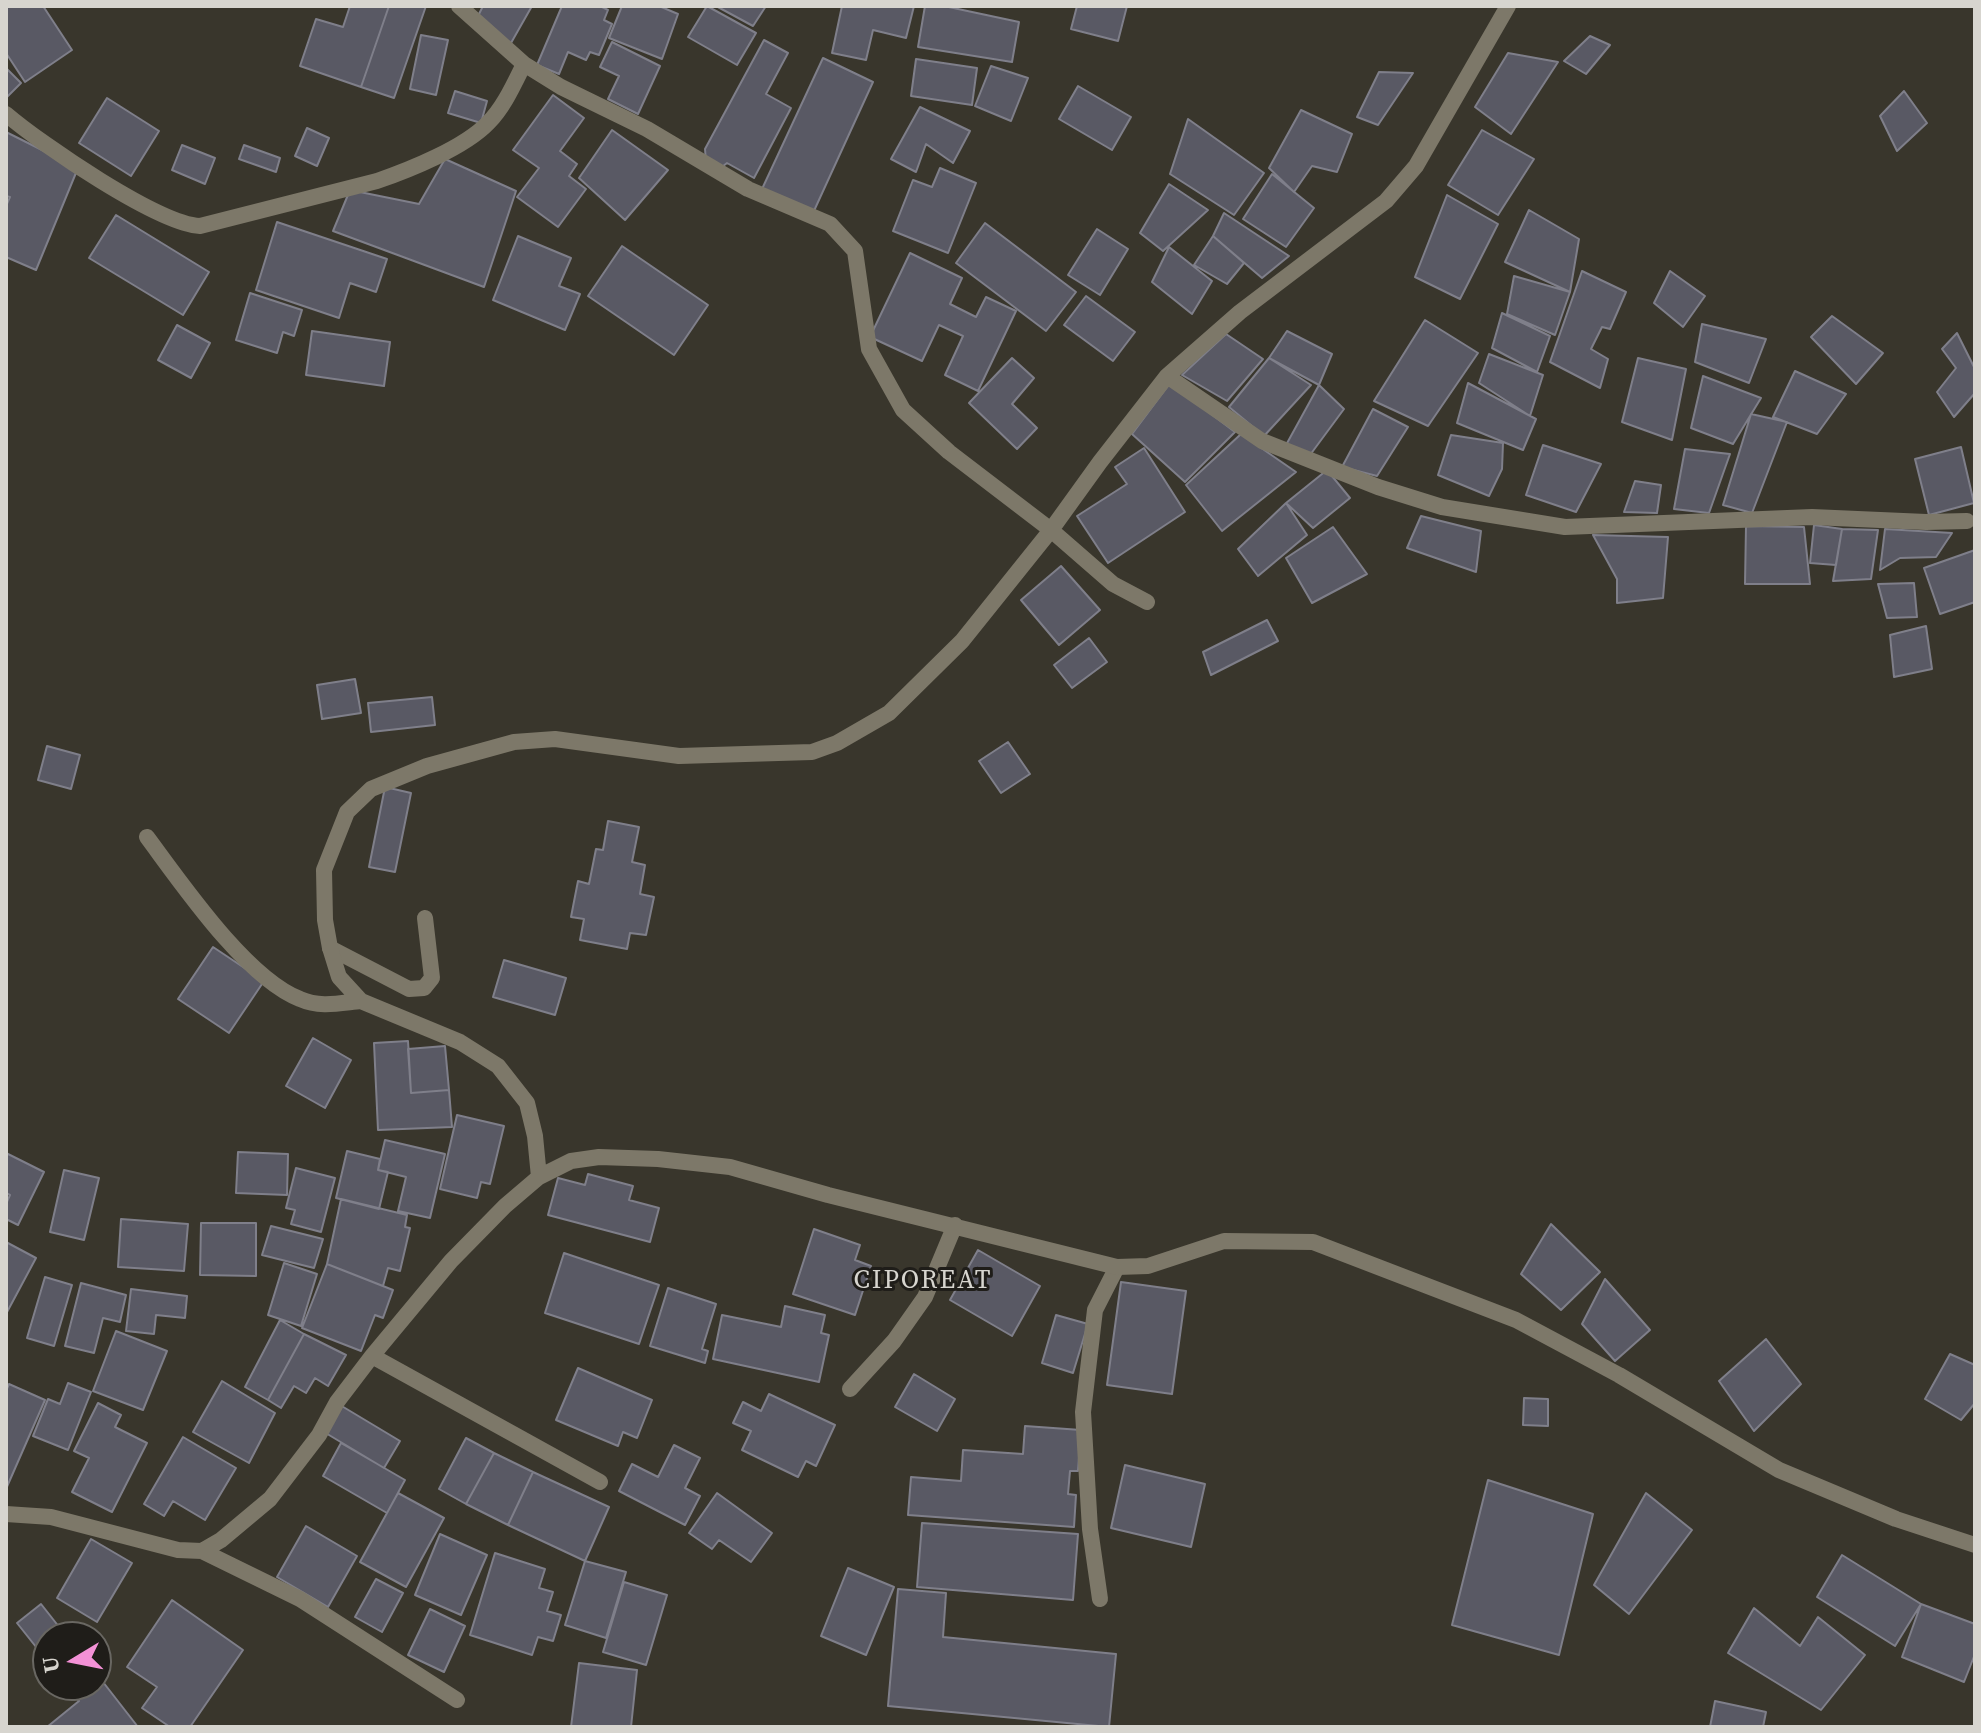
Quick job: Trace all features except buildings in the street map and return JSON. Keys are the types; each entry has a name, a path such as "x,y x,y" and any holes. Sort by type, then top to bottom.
{"street":[{"path":"459,6 524,64 561,87 647,129 748,189 830,224 855,251 869,349 903,410 949,452 1051,530 1113,584 1147,602"},
{"path":"539,1177 535,1136 527,1103 498,1066 460,1042 361,1001 339,977 325,920 324,870 347,812 371,789 427,766 514,742 555,739 679,756 812,752 837,743 889,713 951,652 1051,530 1167,376 1240,312 1386,201 1416,166 1508,6"},
{"path":"6,114 37,141 145,205 185,225 200,226 377,181 446,151 488,124 505,101 524,64"},
{"path":"1167,376 1262,441 1378,487 1442,507 1565,527 1812,517 1967,521"},
{"path":"147,837 217,929 266,977 299,999 324,1005 361,1001"},
{"path":"330,948 409,989 424,988 432,978 425,918"},
{"path":"202,1551 221,1540 270,1499 319,1435 337,1402 372,1356 451,1261 505,1206 539,1177 571,1161 599,1157 658,1159 730,1167 828,1195 1117,1267 1148,1266 1224,1241 1313,1242 1516,1320 1619,1375 1779,1470 1896,1519 1975,1545"},
{"path":"850,1389 894,1341 925,1297 955,1225"},
{"path":"1100,1599 1090,1529 1083,1412 1095,1310 1117,1267"},
{"path":"372,1356 600,1482"},
{"path":"6,1514 51,1517 178,1550 202,1551 300,1599 457,1700"}],"district":[{"name":"CIPOREAT","path":"923,1281"}]}
